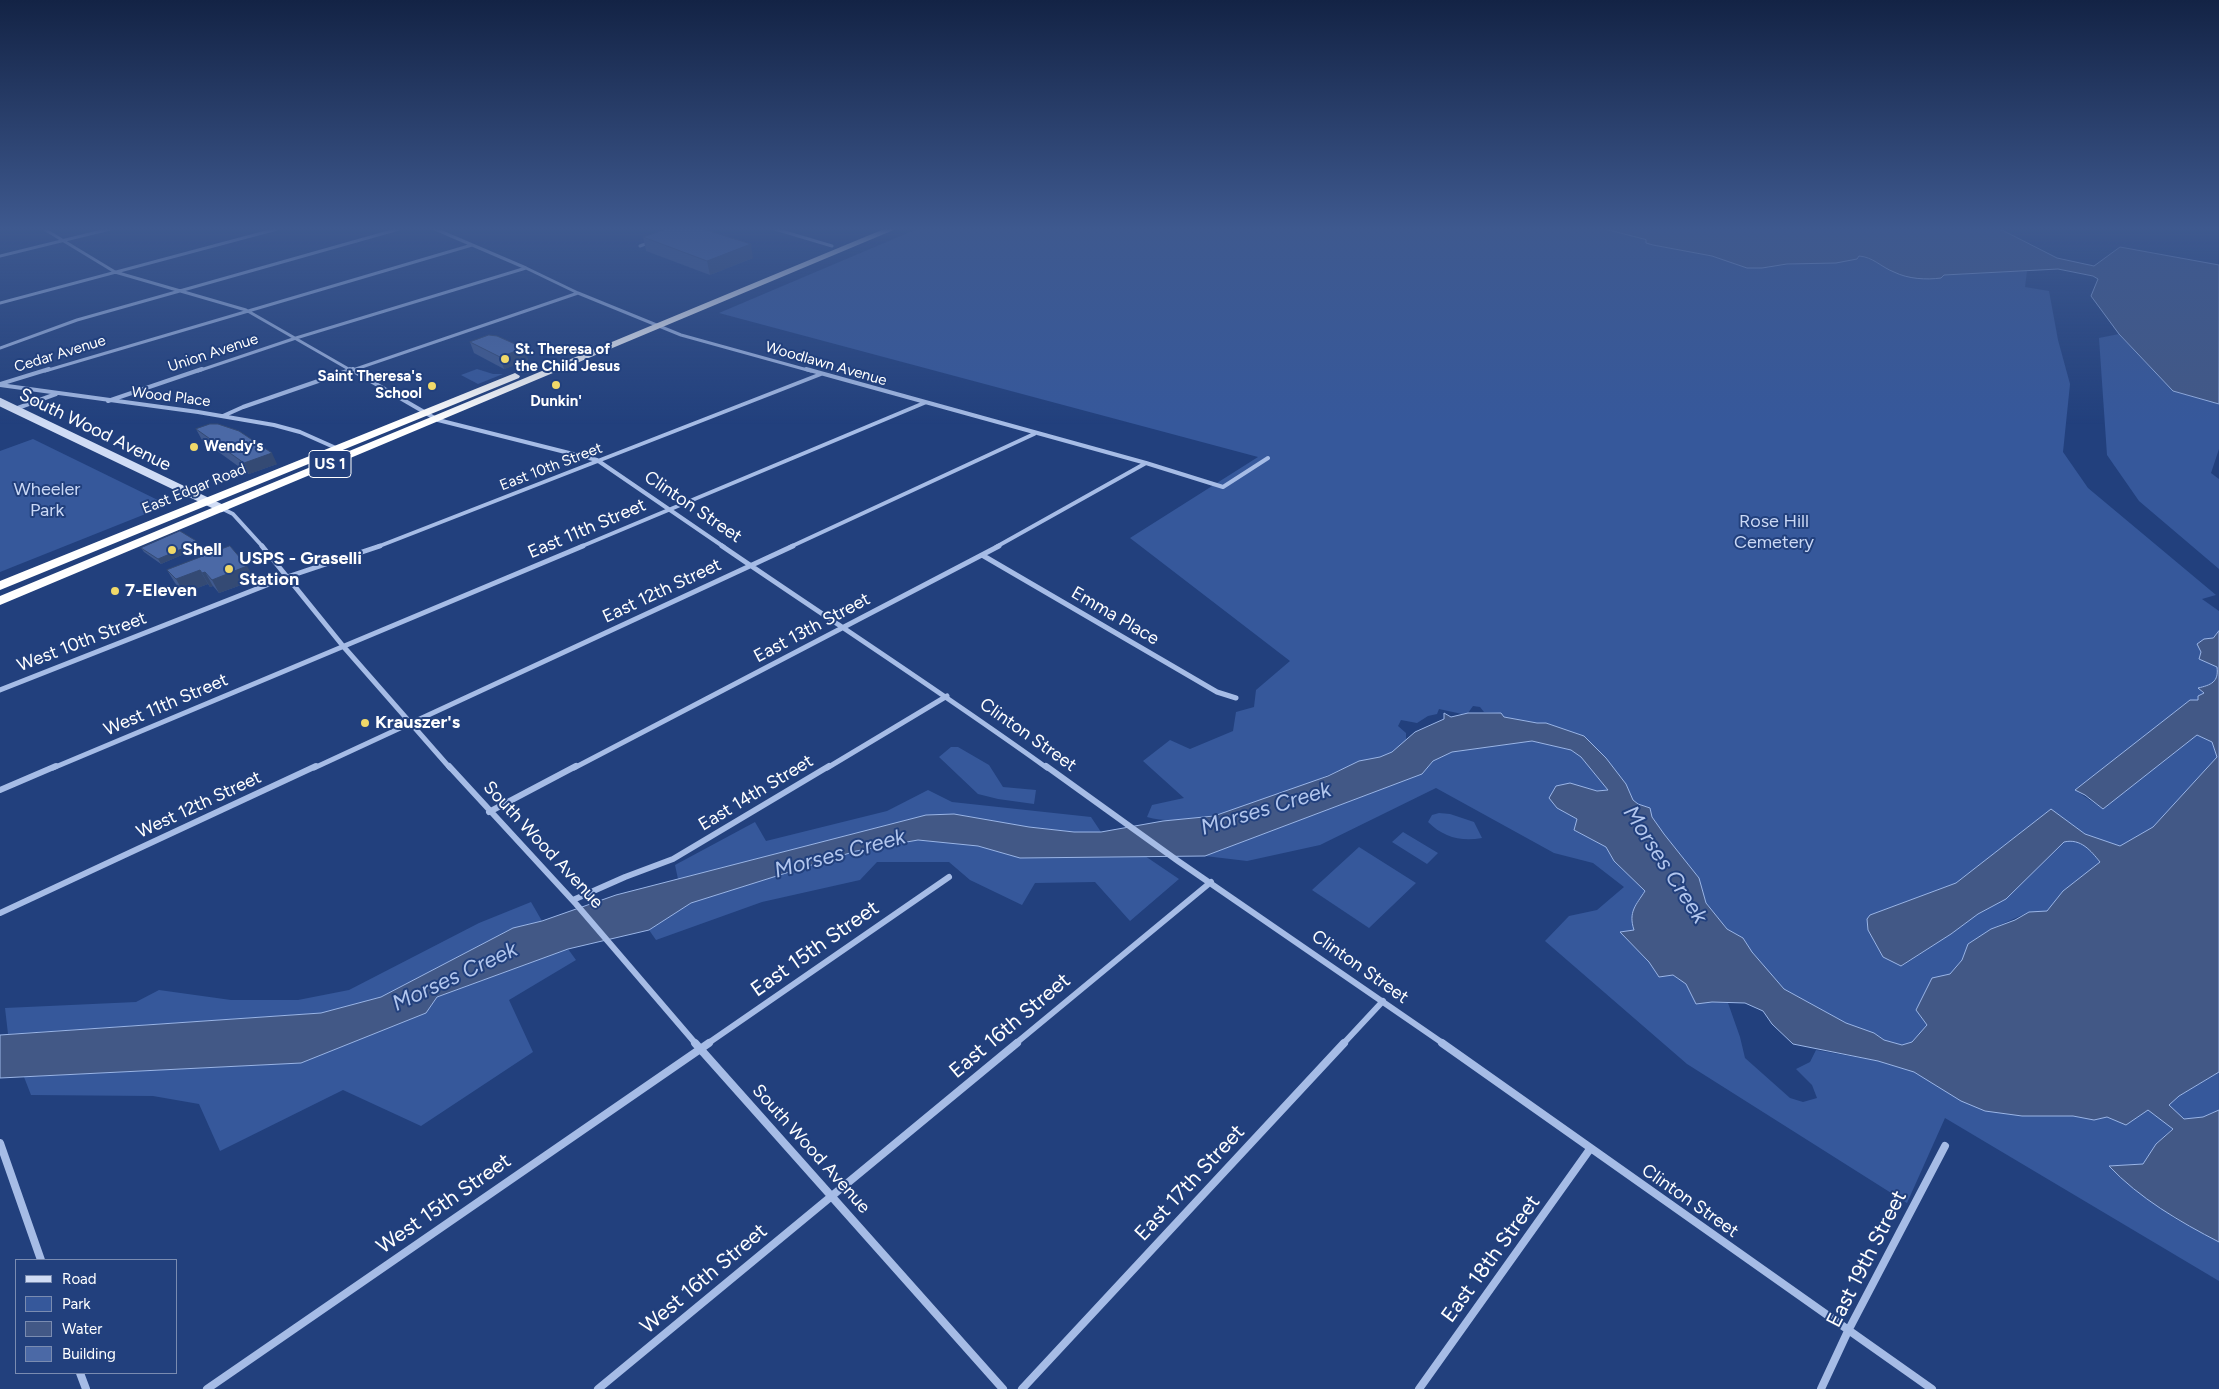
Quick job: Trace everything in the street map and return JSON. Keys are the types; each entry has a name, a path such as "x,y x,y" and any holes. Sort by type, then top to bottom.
{"highway":[{"name":"East Edgar Road","path":"0,586 715,294"},
{"name":"US 1","path":"661,326 738,294"},
{"name":"East Edgar Road","path":"0,601 661,326"}],"main road":[{"name":"South Wood Avenue","path":"0,402 221,508"}],"street":[{"path":"0,303 34,294"},
{"path":"0,348 77,320 169,294"},
{"name":"Clinton Street","path":"189,294 246,310 438,420 598,460 842,628 947,696 1178,861 1383,1002 1932,1389"},
{"name":"Cedar Avenue","path":"0,384 302,294"},
{"name":"Union Avenue","path":"108,401 296,338 441,294"},
{"path":"223,416 576,294"},
{"name":"Woodlawn Avenue","path":"580,294 682,335 1034,434 1146,463 1223,487 1268,458"},
{"name":"East 10th Street","path":"286,577 364,552 822,374"},
{"name":"Wood Place","path":"0,384 56,394 223,416 287,428 336,448"},
{"path":"15,409 56,394"},
{"name":"East 11th Street","path":"343,646 924,403"},
{"name":"East 12th Street","path":"411,723 1034,434"},
{"name":"East 13th Street","path":"489,812 982,555 1146,463"},
{"name":"South Wood Avenue","path":"221,508 233,514 343,646 489,812 575,902 700,1049 1003,1389"},
{"name":"Emma Place","path":"982,555 1217,692 1236,698"},
{"name":"West 10th Street","path":"0,690 286,577"},
{"name":"West 11th Street","path":"0,790 343,646"},
{"name":"East 14th Street","path":"575,902 625,877 673,859 947,696"},
{"name":"West 12th Street","path":"0,913 411,723"},
{"name":"East 15th Street","path":"700,1049 949,877"},
{"name":"East 16th Street","path":"831,1196 1211,882"},
{"name":"East 17th Street","path":"1022,1389 1383,1002"},
{"name":"West 15th Street","path":"208,1389 700,1049"},
{"path":"0,1143 41,1259"},
{"name":"East 19th Street","path":"1821,1389 1848,1331 1945,1146"},
{"name":"East 18th Street","path":"1419,1389 1590,1149"},
{"name":"West 16th Street","path":"598,1389 831,1196"},
{"path":"80,1374 86,1389"}],"green space":[{"name":"Rose Hill Cemetery","path":"764,294 2050,294 2058,340 2070,384 2063,452 2088,488 2216,595 2202,599 2219,611 2219,631 2213,639 2204,639 2199,659 2217,667 2217,676 2213,682 2198,688 2204,694 2199,700 2190,700 2075,790 2103,809 2197,735 2212,742 2217,757 2153,827 2120,846 2085,834 2051,809 1956,883 1870,915 1868,930 1883,957 1902,966 1978,914 2005,899 2064,842 2076,842 2085,846 2100,863 2063,891 2047,911 2029,912 1991,929 1968,944 1962,960 1950,974 1924,997 1916,1010 1927,1025 1912,1042 1902,1045 1884,1040 1874,1033 1846,1023 1784,989 1752,952 1743,938 1727,929 1706,903 1699,878 1652,817 1650,808 1633,800 1626,784 1606,758 1584,736 1546,723 1504,717 1501,713 1484,712 1480,707 1473,706 1468,713 1462,714 1439,709 1437,714 1428,716 1417,723 1401,720 1398,726 1406,733 1406,741 1391,752 1380,757 1363,760 1283,794 1224,813 1196,818 1170,820 1147,817 1152,805 1184,798 1143,761 1170,740 1190,749 1233,731 1236,712 1254,707 1256,690 1290,661 1130,538 1258,457 719,313"},
{"path":"2119,334 2173,391 2219,404 2219,449 2211,473 2219,479 2219,569 2139,501 2107,455 2099,338"},
{"path":"477,369 493,374 503,374 478,384 461,375"},
{"name":"Wheeler Park","path":"33,439 168,505 0,572 0,451"},
{"path":"1532,741 1571,750 1581,757 1608,790 1597,791 1587,788 1557,808 1577,819 1574,830 1606,847 1614,861 1646,891 1636,904 1634,930 1620,932 1649,962 1658,976 1673,975 1686,984 1696,1004 1728,1003 1745,1058 1790,1098 1803,1102 1817,1098 1812,1085 1796,1069 1810,1062 1816,1050 1878,1061 1914,1072 1936,1084 2022,1116 2073,1116 2094,1120 2107,1117 2126,1125 2148,1110 2173,1128 2156,1144 2143,1164 2109,1166 2174,1218 2219,1242 2219,1281 1945,1118 1907,1203 1687,1064 1545,941 1569,916 1597,910 1624,887 1593,863 1554,853 1436,788 1320,845 1247,861 1205,856 1422,774 1433,761 1452,752"},
{"path":"951,747 958,747 989,765 1003,787 1036,790 1034,804 978,794 939,757"},
{"path":"928,790 952,802 1091,817 1101,832 1074,832 1029,827 954,814 926,815 678,879 675,865 755,822 766,841 887,811"},
{"path":"1439,813 1450,814 1474,822 1482,838 1460,839 1446,835 1428,822 1432,815"},
{"path":"1403,832 1438,853 1427,864 1392,842"},
{"path":"918,840 978,846 1020,858 1145,856 1179,879 1130,921 1095,882 1035,883 1022,905 970,880 949,862 877,862 860,880 762,902 656,940 649,930 691,903 856,851"},
{"path":"1359,847 1416,883 1369,928 1312,890"},
{"path":"531,902 542,921 513,928 381,997 321,1013 8,1034 5,1008 136,1002 159,990 231,1000 298,1000 349,990 479,923"},
{"path":"568,949 576,960 509,1000 533,1052 421,1126 343,1090 220,1151 199,1104 153,1096 31,1095 24,1077 301,1063 426,1013 437,997"},
{"path":"2219,1072 2219,1110 2203,1117 2184,1119 2168,1105 2179,1096"}],"water":[{"path":"2092,294 2219,294 2219,404 2173,391 2119,334 2091,296"},
{"name":"Morses Creek","path":"2219,631 2219,1072 2179,1096 2169,1105 2184,1119 2203,1117 2219,1110 2219,1242 2147,1199 2133,1189 2109,1166 2143,1164 2156,1144 2173,1129 2148,1110 2126,1125 2107,1117 2094,1120 2073,1116 2022,1116 1985,1111 1961,1101 1914,1072 1878,1061 1793,1044 1772,1024 1763,1011 1745,1003 1712,1002 1696,1004 1686,984 1673,975 1659,977 1649,962 1620,932 1634,930 1632,913 1645,891 1614,861 1606,847 1574,830 1577,819 1557,808 1549,798 1556,786 1570,783 1597,791 1608,790 1581,757 1571,750 1532,741 1452,752 1433,761 1422,774 1205,856 1020,858 978,846 918,840 856,851 691,903 649,930 568,949 437,997 426,1013 301,1063 0,1078 0,1035 321,1013 381,997 513,928 542,921 616,895 926,815 954,814 1029,827 1074,832 1101,832 1163,821 1214,816 1328,776 1359,761 1380,757 1392,752 1415,732 1444,719 1444,713 1451,717 1468,713 1501,713 1504,717 1546,723 1584,736 1606,758 1626,784 1633,800 1650,808 1652,817 1699,878 1706,903 1727,929 1743,938 1752,952 1784,989 1846,1023 1874,1033 1884,1040 1902,1045 1912,1042 1927,1025 1916,1010 1932,978 1950,974 1962,960 1968,944 1991,929 2015,920 2029,912 2047,911 2063,891 2100,862 2085,846 2076,842 2064,842 2006,899 1978,914 1901,966 1883,957 1868,930 1867,919 1870,915 1956,883 2051,809 2085,834 2120,846 2153,827 2217,757 2212,742 2197,735 2103,809 2075,790 2190,700 2198,700 2198,696 2204,693 2198,688 2213,682 2217,676 2217,667 2199,659 2201,652 2197,644 2204,639 2213,638"}],"building":[{"path":"489,335 497,336 524,348 500,357 470,342"},
{"path":"210,424 218,424 239,431 272,453 244,463 196,429"},
{"name":"Shell","path":"180,531 198,542 158,559 141,548"},
{"path":"230,546 247,566 212,580 205,572 202,573 200,570 176,579 167,570"}],"place":[{"name":"St. Theresa of the Child Jesus","path":"505,359"},
{"name":"Dunkin'","path":"556,385"},
{"name":"Saint Theresa's School","path":"432,386"},
{"name":"Wendy's","path":"194,447"},
{"name":"Shell","path":"172,550"},
{"name":"USPS - Graselli Station","path":"229,569"},
{"name":"7-Eleven","path":"115,591"},
{"name":"Krauszer's","path":"365,723"}]}
